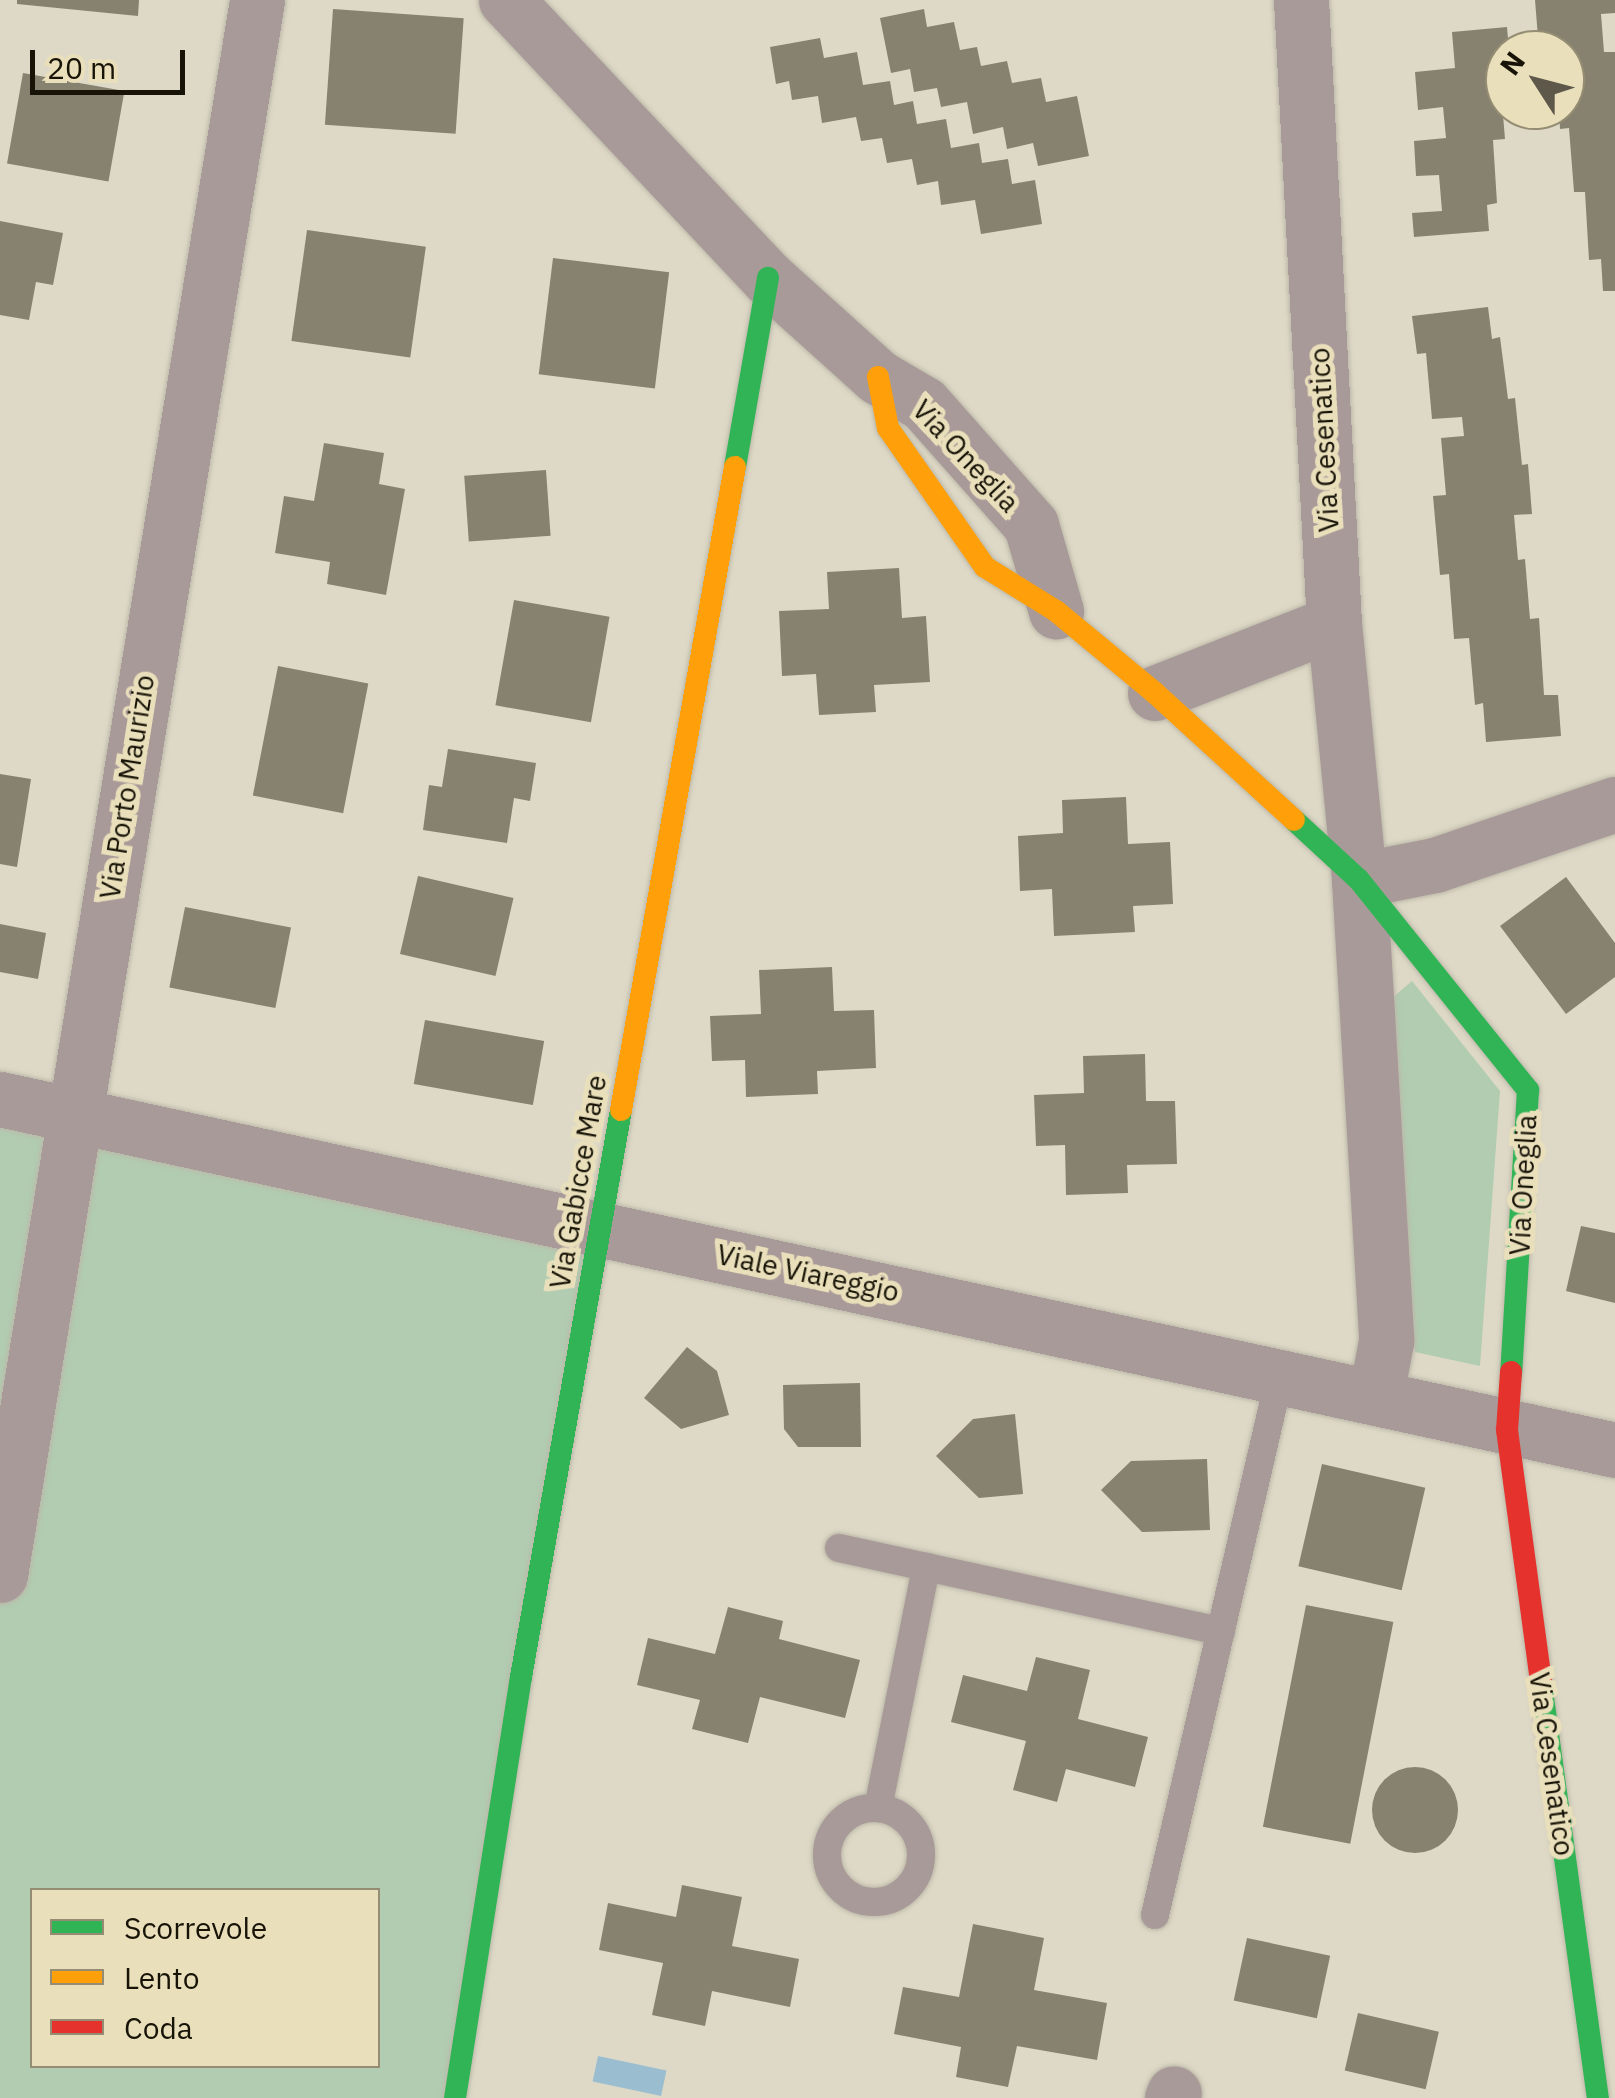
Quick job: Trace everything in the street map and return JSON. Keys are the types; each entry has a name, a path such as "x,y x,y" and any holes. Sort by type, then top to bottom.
{"street":[{"name":"Via Porto Maurizio","path":"0,1575 256,0"},
{"name":"Via Oneglia","path":"506,0 768,278 878,377 924,404 1031,525 1056,611 1155,694 1359,880 1528,1090 1507,1430"},
{"name":"Via Cesenatico","path":"1301,0 1334,623 1359,880"},
{"name":"Via Gabicce Mare","path":"455,2098 521,1676 768,278"},
{"path":"1155,694 1334,623"},
{"path":"1376,1395 1386,1340 1359,880 1435,865 1615,804"},
{"name":"Viale Viareggio","path":"0,1099 1376,1395 1507,1430 1615,1450"},
{"name":"Via Cesenatico","path":"1507,1430 1598,2098"}],"lane":[{"path":"1155,1916 1280,1374"},
{"path":"839,1548 1221,1631"},
{"path":"878,1808 926,1567"}],"green space":[{"path":"1412,981 1500,1091 1480,1366 1415,1352 1391,999"},
{"path":"0,1099 601,1228 450,2098 0,2098"}],"water":[{"path":"598,2056 666,2071 661,2096 593,2081"}],"building":[{"path":"17,0 139,0 138,16 17,4"},
{"path":"1535,0 1615,0 1615,13 1601,14 1604,52 1615,52 1615,291 1603,291 1601,259 1589,260 1585,192 1574,192 1569,130 1585,130 1585,30 1537,30"},
{"path":"333,9 464,18 456,134 325,125"},
{"path":"924,9 927,27 954,22 960,50 977,47 981,66 1007,61 1012,83 1041,78 1046,102 1077,96 1089,156 1038,166 1033,143 1007,149 1003,127 973,134 967,102 941,107 937,88 914,92 910,69 891,73 880,18"},
{"path":"1507,27 1507,30 1485,30 1485,130 1504,130 1505,139 1493,140 1497,203 1487,205 1489,231 1414,237 1412,213 1442,211 1439,175 1416,176 1414,141 1446,138 1443,107 1418,110 1415,72 1455,68 1452,32"},
{"path":"820,38 824,58 857,52 863,85 890,81 894,105 913,101 917,124 946,119 951,148 979,143 982,163 1008,159 1012,184 1035,180 1042,224 981,234 975,200 941,205 938,181 917,185 912,159 887,163 882,138 861,141 856,117 822,123 818,96 792,100 789,81 776,84 770,47"},
{"path":"23,73 124,91 108,181 7,164"},
{"path":"0,221 63,233 53,285 36,282 29,320 0,315"},
{"path":"307,230 426,247 410,358 291,341"},
{"path":"553,258 669,272 655,388 539,374"},
{"path":"1488,307 1492,339 1500,337 1508,399 1515,398 1522,465 1528,464 1532,514 1514,515 1518,560 1525,559 1530,619 1539,618 1544,695 1558,695 1561,736 1486,742 1483,703 1475,705 1469,638 1454,639 1449,574 1440,575 1433,496 1446,495 1441,438 1464,436 1462,417 1432,419 1426,353 1417,354 1412,316"},
{"path":"324,443 384,453 379,484 405,489 386,595 327,584 330,562 275,553 284,496 314,501"},
{"path":"546,470 551,536 469,542 464,476"},
{"path":"899,568 902,618 926,616 930,682 874,685 876,712 819,715 816,674 782,676 779,611 829,609 827,572"},
{"path":"514,600 610,617 591,722 495,705"},
{"path":"278,666 368,684 343,813 253,796"},
{"path":"448,749 536,763 530,801 514,798 507,843 423,830 429,785 442,787"},
{"path":"0,774 31,779 17,867 0,864"},
{"path":"1126,797 1128,844 1170,842 1173,904 1133,906 1135,932 1054,936 1052,889 1020,891 1018,836 1063,833 1062,800"},
{"path":"418,876 513,898 495,976 400,954"},
{"path":"1566,877 1615,943 1615,977 1566,1014 1500,926"},
{"path":"185,907 291,928 275,1008 169,987"},
{"path":"0,924 46,933 38,979 0,972"},
{"path":"832,967 834,1011 874,1010 876,1068 817,1071 818,1094 746,1097 745,1060 712,1061 710,1016 761,1014 759,970"},
{"path":"425,1020 544,1041 533,1105 414,1084"},
{"path":"1145,1054 1146,1101 1175,1101 1177,1164 1127,1165 1128,1193 1066,1195 1065,1145 1036,1146 1034,1095 1084,1093 1083,1056"},
{"path":"1581,1226 1615,1233 1615,1303 1566,1291"},
{"path":"687,1347 717,1371 729,1415 681,1429 644,1398"},
{"path":"860,1383 861,1447 798,1447 784,1429 783,1385"},
{"path":"1015,1414 1023,1494 979,1498 936,1456 973,1419"},
{"path":"1207,1459 1210,1530 1142,1532 1101,1490 1131,1461"},
{"path":"1322,1464 1425,1488 1402,1590 1298,1566"},
{"path":"1306,1605 1393,1622 1350,1844 1263,1827"},
{"path":"728,1607 783,1621 779,1639 860,1660 845,1718 760,1697 748,1743 692,1729 700,1700 637,1685 648,1638 715,1654"},
{"path":"1036,1657 1090,1670 1078,1719 1148,1737 1135,1787 1066,1769 1057,1802 1013,1790 1026,1741 951,1722 963,1675 1027,1691"},
{"path":"1415,1767 1445,1780 1458,1810 1445,1840 1415,1853 1385,1840 1372,1810 1385,1780"},
{"path":"682,1885 742,1897 732,1946 799,1959 790,2007 712,1991 705,2026 652,2015 663,1963 599,1950 608,1903 676,1917"},
{"path":"973,1924 1044,1938 1034,1990 1107,2003 1097,2060 1017,2046 1008,2087 956,2077 961,2047 894,2034 903,1987 959,1997"},
{"path":"1247,1938 1330,1956 1317,2018 1234,2001"},
{"path":"1358,2013 1439,2032 1426,2089 1345,2070"}],"traffic: fast":[{"path":"735,467 768,278"},
{"path":"1294,820 1359,880 1528,1090 1511,1372"},
{"path":"455,2098 521,1677 621,1110"},
{"path":"1541,1683 1598,2098"}],"traffic: slow":[{"path":"878,377 888,428 985,567 1056,611 1155,693 1294,820"},
{"path":"621,1110 735,467"}],"traffic: jam":[{"path":"1511,1372 1507,1430 1541,1683"}]}
